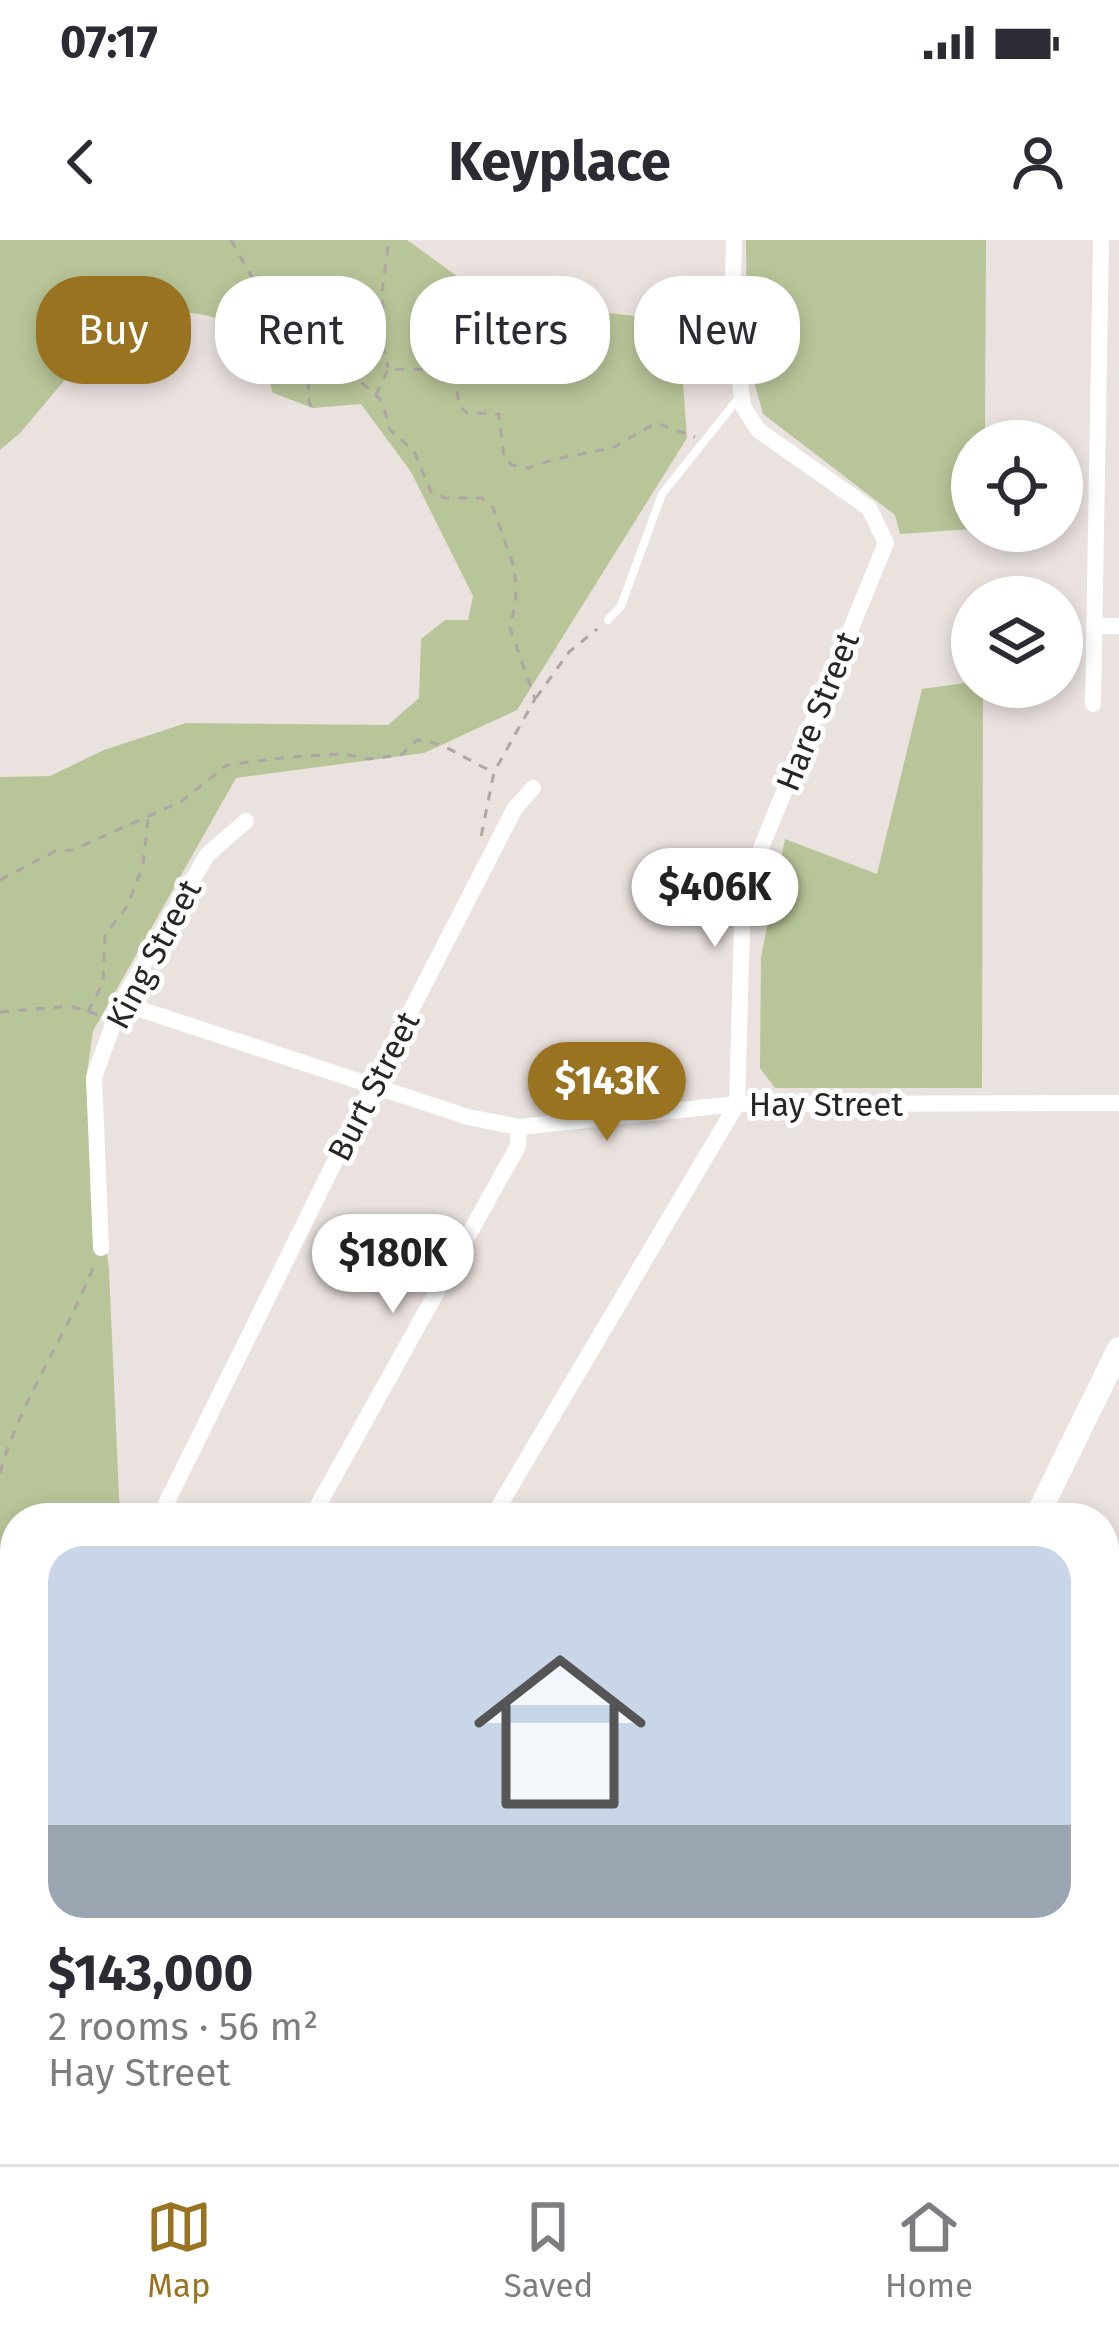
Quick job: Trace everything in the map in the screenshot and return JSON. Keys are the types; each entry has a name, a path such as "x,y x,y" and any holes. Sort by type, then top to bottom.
{"main road":[{"path":"1044,1503 1109,1387 1119,1349"}],"street":[{"path":"734,240 732,316 743,400"},
{"path":"1093,704 1101,240"},
{"name":"Hare Street","path":"501,1503 737,1104 742,892 886,543 869,508 758,430 743,400"},
{"path":"1094,626 1119,626"},
{"name":"Burt Street","path":"166,1503 372,1086 515,808 533,788"},
{"name":"King Street","path":"101,1248 94,1078 118,1012 207,856 246,821"},
{"name":"Hay Street","path":"118,1012 468,1117 519,1127 737,1104 1119,1103"},
{"path":"319,1503 518,1146 519,1127"}],"lane":[{"path":"608,620 621,606 662,494 702,441 743,400"}],"path":[{"path":"231,240 251,276"},
{"path":"384,276 388,240"},
{"path":"375,396 388,370 386,353"},
{"path":"388,370 437,371 456,383 459,406 467,413 499,414 505,458 512,465 529,468 612,448 656,423 702,441"},
{"path":"308,384 311,407"},
{"path":"361,384 382,401 391,430 414,451 431,492 482,498 493,508 515,570 510,628 535,699"},
{"path":"479,841 494,772 535,699 568,652 608,620"},
{"path":"0,880 55,851 74,850 182,801 227,765 289,757 401,755 417,740 433,741 494,772"},
{"path":"88,1012 103,983 106,935 128,904 143,865 148,817"},
{"path":"0,1012 70,1006 88,1012 118,1012"},
{"path":"0,1473 11,1432 79,1305 101,1248"}],"green space":[{"path":"0,240 407,240 457,276 410,276 410,384 610,384 610,313 634,316 634,384 683,384 687,438 517,710 424,753 236,778 93,1031 86,1080 109,1270 119,1503 0,1503 0,777 50,776 104,750 186,723 388,725 419,698 421,639 445,620 468,620 473,596 411,472 361,404 313,408 273,393 270,384 386,384 386,276 215,276 215,318 191,312 191,276 36,276 36,384 61,384 0,450"},
{"path":"746,240 986,240 985,420 951,420 951,530 900,534 895,515 763,414 755,384 800,384 800,276 746,276"},
{"path":"951,685 951,708 983,708 982,1088 775,1088 760,1068 761,957 785,839 877,874 922,689"}]}
